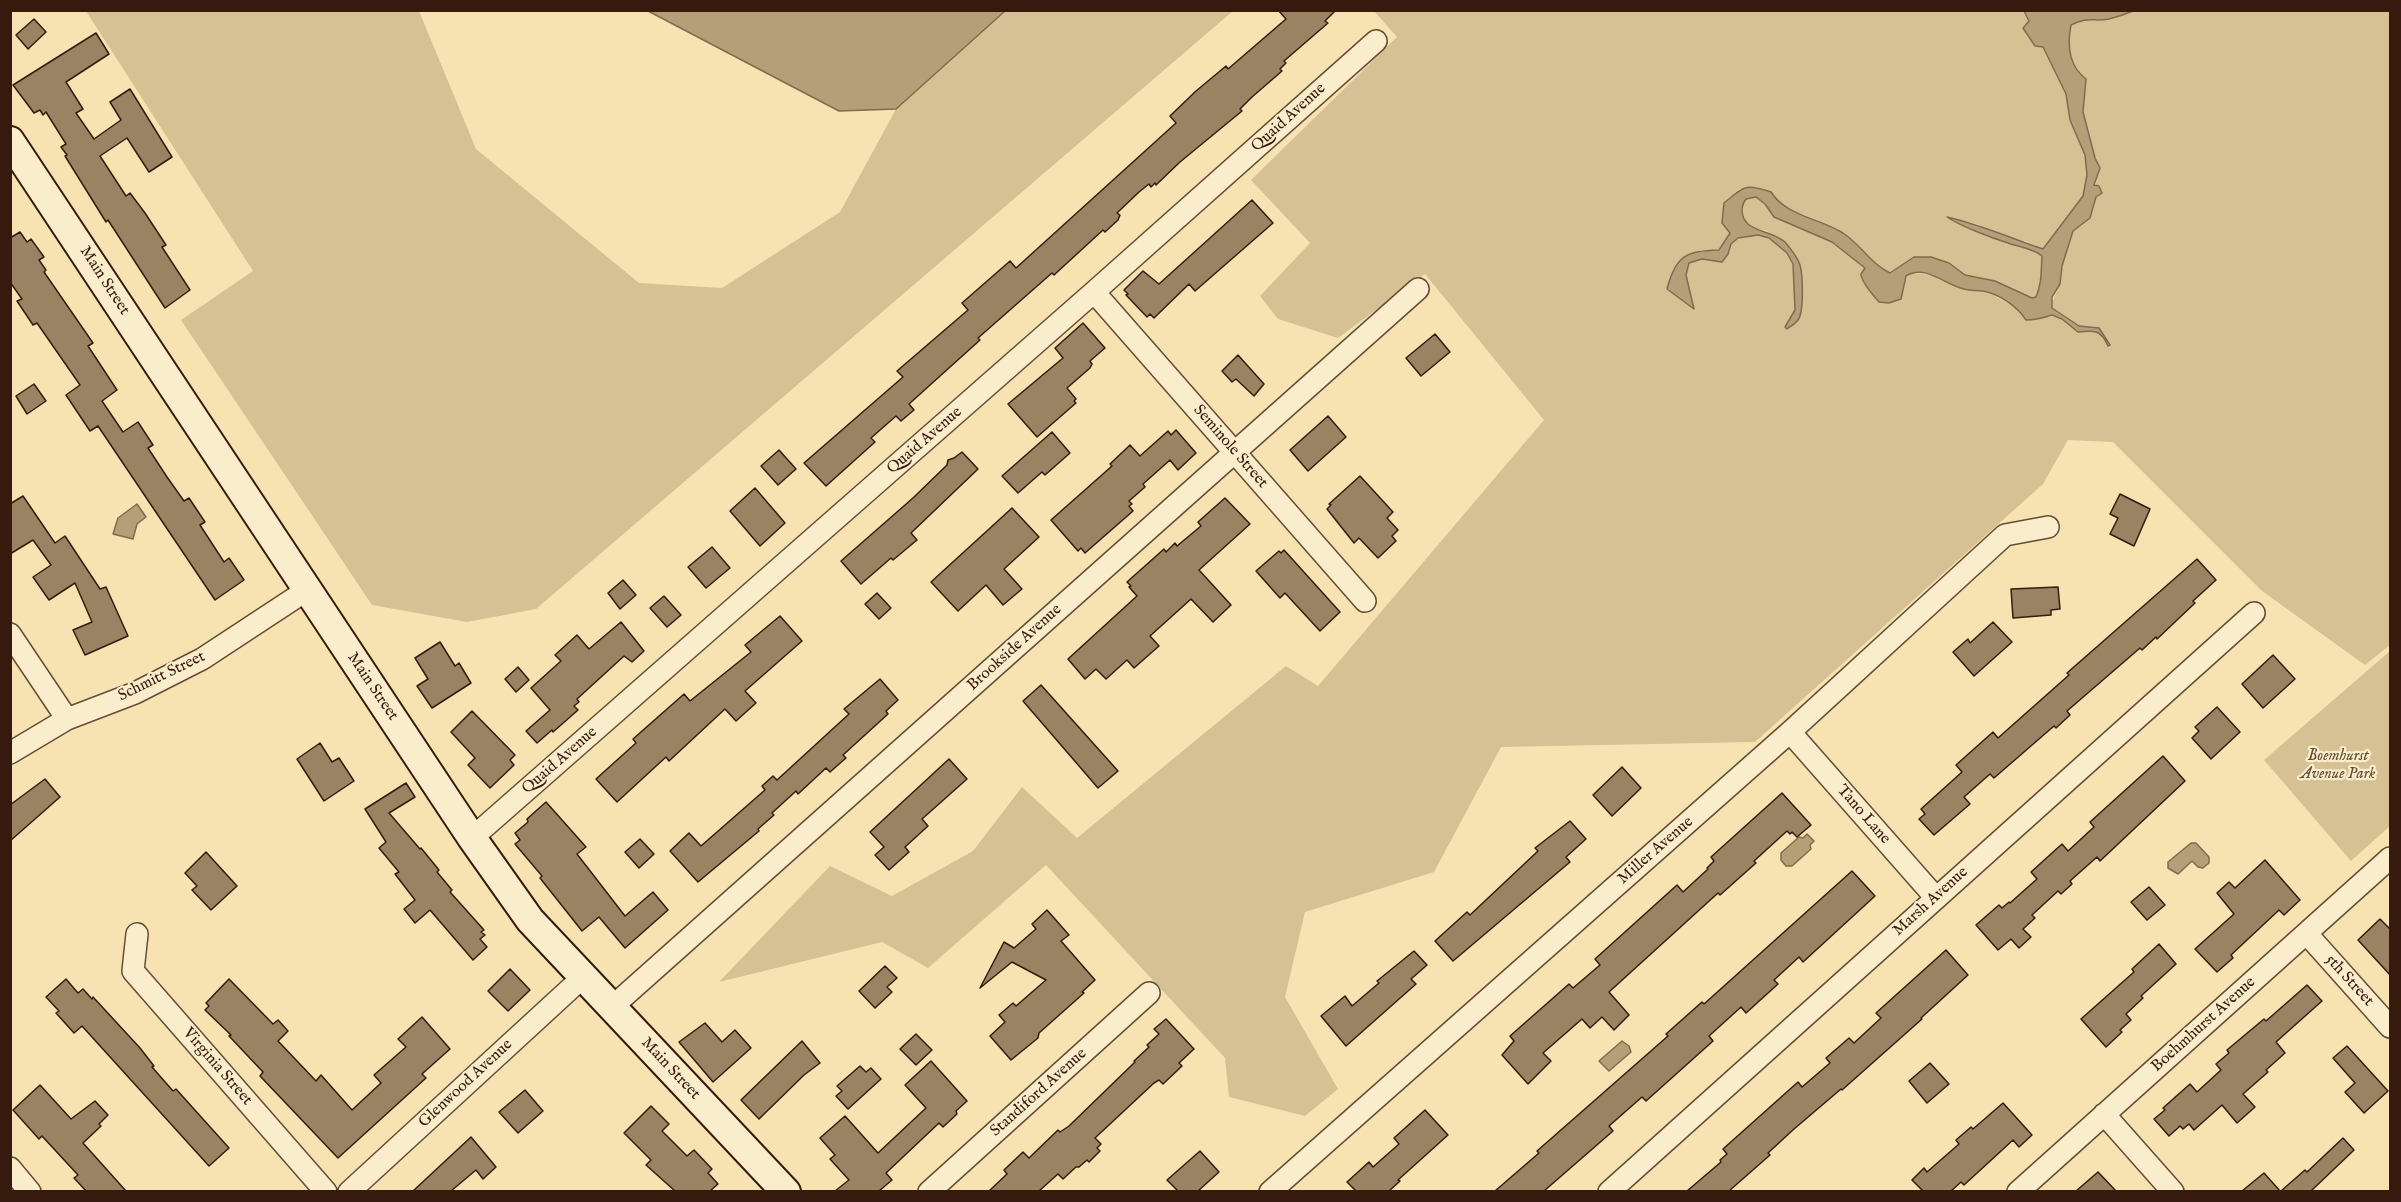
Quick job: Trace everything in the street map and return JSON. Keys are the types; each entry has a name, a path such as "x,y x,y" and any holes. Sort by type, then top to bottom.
{"main road":[{"name":"Main Street","path":"10,141 472,838 530,920 786,1191"}],"street":[{"name":"Quaid Avenue","path":"472,838 1376,41"},
{"name":"Brookside Avenue","path":"612,1007 1418,290"},
{"name":"Seminole Street","path":"1094,292 1365,601"},
{"name":"Miller Avenue","path":"1284,1187 1790,732 2005,535 2048,527"},
{"name":"Schmitt Street","path":"10,753 67,719 135,693 202,659 307,590"},
{"name":"Marsh Avenue","path":"1609,1191 2254,613"},
{"path":"10,634 67,719"},
{"name":"Tano Lane","path":"1790,732 1936,897"},
{"name":"Boehmhurst Avenue","path":"2018,1191 2391,858"},
{"name":"Virginia Street","path":"137,934 133,971 326,1191"},
{"name":"5th Street","path":"2307,934 2391,1027"},
{"name":"Glenwood Avenue","path":"349,1191 583,977"},
{"name":"Standiford Avenue","path":"929,1191 1149,993"},
{"path":"2104,1114 2173,1191"},
{"path":"10,1168 30,1191"}],"green space":[{"path":"2133,10 2390,11 2390,645 2365,665 2262,591 2113,442 2068,440 2043,484 1755,742 1501,747 1434,872 1305,912 1285,997 1338,1089 1305,1116 1229,1097 1225,1058 1046,865 928,968 882,942 719,982 830,866 892,896 973,851 1022,787 1077,838 1286,666 1318,686 1544,420 1425,274 1338,338 1278,319 1260,296 1310,243 1251,180 1397,37 1374,11 2024,11 2029,21 2024,28 2032,41 2042,47 2066,94 2070,120 2085,155 2087,175 2083,196 2043,249 2025,241 2011,240 1977,224 1949,218 2006,243 2038,252 2042,256 2036,297 2032,298 1995,281 1965,275 1949,263 1914,257 1890,273 1836,231 1811,217 1786,208 1771,192 1739,189 1724,203 1730,233 1718,250 1701,250 1679,260 1693,308 1686,275 1689,263 1702,259 1722,262 1732,243 1745,236 1769,239 1783,249 1792,263 1795,310 1801,313 1800,264 1767,231 1747,223 1741,209 1746,199 1756,197 1765,204 1774,217 1832,242 1866,268 1861,278 1875,298 1904,290 1904,280 1911,273 1932,275 1964,289 1985,291 2014,306 2030,320 2043,316 2056,317 2069,323 2079,332 2100,333 2108,346 2110,344 2096,327 2079,326 2052,308 2069,237 2074,230 2089,219 2093,211 2096,180 2100,168 2095,158 2083,112 2086,84 2070,56 2069,36 2071,25 2086,20 2117,16"},
{"path":"86,11 419,11 476,149 639,283 722,288 840,212 896,109 1005,11 1233,11 536,609 467,622 372,605 181,320 253,271"},
{"name":"Boemhurst Avenue Park","path":"2390,651 2390,826 2351,861 2264,760"}],"shaded area":[{"path":"648,11 1005,11 896,109 839,111"},
{"path":"2024,11 2133,11 2104,20 2077,22 2071,25 2069,40 2076,68 2086,79 2083,112 2095,158 2100,168 2094,185 2099,186 2102,193 2096,197 2090,218 2073,231 2062,266 2060,284 2052,297 2052,308 2079,326 2099,328 2110,345 2108,346 2097,332 2078,332 2062,319 2052,315 2026,320 2013,305 1995,295 1957,287 1921,272 1906,276 1901,299 1889,303 1879,302 1863,281 1861,274 1865,268 1832,242 1774,217 1765,204 1756,197 1746,199 1744,202 1742,212 1744,218 1752,227 1785,242 1800,265 1802,302 1797,321 1787,329 1785,327 1795,310 1793,264 1787,253 1769,238 1758,235 1738,238 1731,244 1722,262 1702,259 1689,263 1686,275 1694,309 1667,289 1674,269 1684,257 1698,252 1719,250 1730,233 1722,223 1724,203 1741,190 1750,187 1771,192 1777,200 1794,212 1843,233 1877,265 1890,273 1914,257 1931,257 1949,263 1965,275 1995,281 2032,298 2036,297 2042,256 2030,249 1976,232 1947,217 2043,249 2083,196 2087,175 2085,155 2070,120 2066,94 2043,47 2035,46 2023,28 2029,21"},
{"path":"137,504 146,517 137,524 133,539 113,534 118,518"},
{"path":"1807,834 1814,841 1810,845 1811,849 1792,866 1786,866 1781,860 1781,853 1799,837 1803,838"},
{"path":"2191,843 2196,843 2209,857 2209,863 2203,868 2198,867 2192,861 2178,874 2168,868 2168,862"},
{"path":"1622,1041 1629,1046 1631,1052 1609,1071 1599,1061"}],"building":[{"path":"1278,10 1336,10 1325,21 1328,23 1284,61 1286,63 1280,69 1282,71 1240,109 1242,111 1156,185 1155,183 1151,187 1149,184 1139,192 1117,213 1120,215 1118,220 1105,232 1103,230 1054,275 1052,273 978,338 980,340 909,404 914,410 901,421 896,416 871,438 875,442 826,486 804,463 903,377 897,371 968,310 962,303 1010,261 1016,268 1176,123 1170,116 1196,91 1226,66 1228,69 1286,19"},
{"path":"34,19 46,32 28,49 16,35"},
{"path":"96,33 109,54 66,82 83,109 76,113 94,139 121,120 110,102 130,89 172,157 149,172 127,138 100,156 126,196 130,193 145,213 166,245 162,247 190,290 165,308 108,220 106,222 65,156 67,155 61,147 66,144 46,112 43,115 40,110 34,113 13,85"},
{"path":"1252,200 1273,223 1195,291 1189,284 1154,318 1150,314 1147,317 1126,295 1128,294 1124,290 1143,271 1159,284"},
{"path":"20,232 27,242 31,239 44,257 39,260 46,270 44,272 93,343 88,346 117,390 102,401 123,432 138,422 153,445 148,448 184,501 189,498 205,522 200,525 224,562 229,558 244,580 215,600 98,426 90,431 66,395 80,385 37,323 33,325 17,301 22,299 10,282 10,238"},
{"path":"1083,323 1105,348 1090,361 1092,364 1090,368 1067,388 1076,399 1074,401 1076,403 1037,437 1008,404 1063,358 1055,348"},
{"path":"1435,334 1450,352 1421,376 1406,358"},
{"path":"1238,355 1264,384 1254,396 1236,379 1232,382 1222,371"},
{"path":"34,384 46,401 27,414 16,396"},
{"path":"1328,416 1346,437 1308,471 1290,450"},
{"path":"1176,430 1196,453 1178,470 1170,460 1143,484 1145,487 1129,501 1132,504 1129,506 1133,511 1085,553 1081,548 1078,551 1051,520 1112,466 1110,464 1130,445 1140,456 1168,431 1171,435"},
{"path":"1052,432 1070,453 1045,475 1042,472 1018,493 1002,476"},
{"path":"779,450 796,469 778,485 761,466"},
{"path":"962,452 978,469 911,533 917,540 893,560 891,558 861,584 841,561 913,498 947,465 948,460"},
{"path":"1360,476 1393,512 1387,518 1398,530 1392,536 1396,541 1378,558 1359,538 1354,543 1327,509 1331,505 1329,504"},
{"path":"755,488 785,523 760,546 730,511"},
{"path":"2120,494 2150,509 2134,546 2110,534 2118,518 2110,514"},
{"path":"23,496 55,543 65,536 100,589 106,587 128,636 85,655 73,630 92,622 75,583 49,600 33,577 51,565 33,540 10,554 10,504"},
{"path":"1225,498 1250,524 1199,570 1231,605 1213,622 1191,599 1150,636 1159,646 1134,668 1127,660 1106,679 1096,669 1085,679 1068,659 1137,596 1127,582 1164,549 1166,552 1175,543 1177,546 1201,526 1198,522"},
{"path":"1012,508 1039,537 1004,569 1022,589 1003,605 986,585 958,611 931,582"},
{"path":"712,547 730,568 706,588 688,567"},
{"path":"1284,550 1340,612 1320,631 1285,593 1280,598 1256,571 1279,551 1281,553"},
{"path":"2197,559 2216,580 2193,601 2195,603 2157,639 2156,637 2142,650 2140,648 2067,711 2070,715 2056,728 2054,726 1994,778 1990,774 1964,797 1970,804 1934,835 1919,819 1925,814 1921,809 1962,772 1956,765 1993,732 1998,738 2069,675 2067,673"},
{"path":"623,580 636,595 620,609 608,593"},
{"path":"2058,587 2060,609 2051,610 2051,615 2013,618 2011,589"},
{"path":"877,593 891,608 879,619 865,604"},
{"path":"664,596 681,615 667,627 650,608"},
{"path":"780,616 802,641 745,691 756,703 736,721 725,709 669,761 666,757 617,802 596,779 636,743 633,739 684,694 690,701 751,652 745,645"},
{"path":"621,622 644,651 632,662 624,656 577,699 579,702 574,706 578,710 537,743 526,731 550,710 531,688 561,661 555,655 577,635 589,649"},
{"path":"1993,622 2012,642 1974,676 1953,652 1968,639 1970,643"},
{"path":"440,642 455,666 459,663 471,683 432,708 417,686 428,679 415,658"},
{"path":"2273,655 2295,679 2263,708 2242,684"},
{"path":"518,667 529,680 516,692 505,679"},
{"path":"880,679 898,700 886,711 888,714 843,755 846,758 830,772 826,768 798,794 796,791 772,813 774,815 758,829 759,831 698,882 670,851 689,833 701,846 765,790 762,786 773,776 777,780 849,714 844,709"},
{"path":"1041,685 1118,771 1098,788 1023,701"},
{"path":"2217,707 2240,732 2211,759 2192,738 2199,731 2195,727"},
{"path":"472,711 515,755 510,760 514,765 490,788 468,765 475,758 451,732"},
{"path":"320,743 332,762 339,758 354,781 324,801 297,759"},
{"path":"2163,756 2185,781 2100,861 2097,857 2070,881 2072,884 2061,894 2058,891 2032,915 2035,918 2023,929 2031,937 2019,948 2011,939 1998,950 1976,925 1999,905 2002,908 2010,903 2037,879 2031,872 2062,844 2068,851 2094,827 2090,822"},
{"path":"949,759 967,779 922,819 928,826 905,847 909,852 889,870 875,855 884,847 870,832"},
{"path":"1622,767 1641,788 1612,816 1593,795"},
{"path":"45,779 60,797 10,841 10,805"},
{"path":"406,783 415,797 389,813 439,870 437,872 452,890 450,892 484,930 481,932 485,935 480,939 487,947 473,960 430,910 415,923 404,909 415,900 395,874 399,872 379,848 386,842 365,809"},
{"path":"1782,793 1811,825 1797,837 1787,831 1754,861 1756,863 1720,895 1718,893 1609,992 1629,1015 1614,1030 1602,1017 1590,1028 1582,1019 1543,1053 1551,1061 1528,1084 1502,1055 1514,1041 1510,1036 1569,984 1573,988 1600,965 1595,959 1677,885 1683,892 1708,869 1714,861 1711,857"},
{"path":"546,802 586,847 577,854 625,916 653,892 668,910 625,948 599,917 582,931 540,878 542,876 515,844 520,840 515,833"},
{"path":"1570,821 1586,839 1566,857 1570,862 1453,961 1435,941 1467,912 1470,915 1538,851 1535,848"},
{"path":"640,839 654,854 639,868 625,852"},
{"path":"206,852 237,886 211,910 192,890 197,886 185,873"},
{"path":"2265,860 2300,900 2284,915 2279,910 2231,955 2233,958 2217,972 2195,949 2234,914 2217,893 2229,882 2235,888"},
{"path":"1852,871 1875,896 1803,962 1799,957 1774,980 1778,984 1746,1013 1741,1007 1709,1036 1713,1041 1646,1101 1642,1097 1609,1126 1613,1131 1544,1191 1495,1191 1668,1036 1666,1034 1702,1002 1704,1004"},
{"path":"2149,887 2165,905 2147,920 2131,902"},
{"path":"1047,910 1069,935 1061,941 1095,980 1082,992 1084,993 1039,1033 1038,1038 1011,1060 990,1036 1005,1022 999,1015 1013,1003 1016,1006 1046,980 1012,962 980,988 1004,942 1014,948 1036,929 1032,924"},
{"path":"2380,919 2391,930 2391,976 2358,940"},
{"path":"2159,944 2176,964 2141,996 2143,998 2126,1014 2131,1020 2106,1047 2081,1019 2134,972 2132,969"},
{"path":"1946,950 1968,975 1922,1019 1794,1129 1768,1153 1770,1155 1729,1191 1687,1191 1721,1162 1720,1160 1727,1154 1723,1149 1798,1082 1802,1087 1830,1063 1826,1058 1849,1038 1854,1043 1881,1018 1876,1013"},
{"path":"1414,951 1427,965 1411,979 1416,984 1346,1046 1321,1016 1345,996 1352,1006 1379,983 1377,981"},
{"path":"885,966 897,978 887,987 892,992 875,1008 859,991"},
{"path":"510,969 530,990 508,1011 488,991"},
{"path":"66,979 78,993 83,989 92,999 93,997 140,1048 154,1066 152,1067 173,1091 176,1089 229,1148 209,1166 82,1026 74,1033 56,1013 59,1011 46,997"},
{"path":"229,979 273,1024 278,1020 288,1031 278,1041 316,1081 321,1075 352,1110 381,1083 374,1075 406,1047 398,1039 422,1017 450,1049 422,1074 426,1078 338,1158 260,1076 263,1072 229,1036 231,1035 205,1010 209,1006 206,1003"},
{"path":"2307,985 2322,1001 2276,1042 2285,1053 2243,1094 2255,1107 2237,1123 2222,1105 2194,1130 2189,1124 2183,1129 2180,1126 2169,1136 2154,1119 2165,1110 2163,1108 2190,1084 2197,1092 2221,1070 2216,1064 2229,1053 2227,1050 2264,1019 2266,1021"},
{"path":"1166,1019 1194,1049 1179,1063 1182,1066 1163,1084 1159,1080 1154,1083 1095,1138 1101,1144 1097,1148 1100,1151 1089,1162 1087,1160 1076,1167 1063,1179 1058,1174 1039,1191 989,1191 1007,1174 1004,1170 1023,1152 1029,1158 1058,1130 1060,1132 1069,1126 1135,1062 1149,1047 1147,1045 1159,1034 1154,1029"},
{"path":"705,1023 722,1042 735,1030 751,1048 713,1082 679,1042"},
{"path":"916,1034 932,1050 916,1065 900,1049"},
{"path":"802,1041 820,1063 804,1075 759,1119 741,1100"},
{"path":"2347,1046 2388,1091 2364,1113 2345,1092 2355,1083 2333,1058"},
{"path":"931,1061 967,1101 943,1127 939,1123 886,1173 892,1180 879,1191 835,1191 849,1180 830,1159 835,1155 820,1138 845,1116 878,1153 926,1108 905,1085"},
{"path":"1930,1063 1949,1084 1927,1103 1909,1081"},
{"path":"860,1066 866,1072 871,1068 881,1079 848,1109 836,1096 842,1091 837,1086"},
{"path":"40,1085 71,1119 95,1101 108,1115 99,1124 101,1126 83,1143 126,1191 86,1191 74,1178 78,1175 42,1136 39,1139 13,1110"},
{"path":"525,1090 543,1111 518,1133 499,1112"},
{"path":"2003,1103 2032,1135 2019,1147 2013,1140 1964,1185 1961,1182 1951,1191 1923,1191 1912,1180 1924,1168 1927,1172 1959,1144 1956,1140 1971,1127 1973,1129"},
{"path":"651,1106 669,1124 662,1131 687,1156 694,1150 712,1169 708,1173 718,1184 710,1191 675,1191 646,1165 651,1160 624,1133"},
{"path":"1425,1110 1448,1135 1389,1191 1356,1191 1347,1182 1369,1162 1373,1167 1399,1144 1394,1138"},
{"path":"471,1137 496,1167 483,1179 476,1170 451,1191 413,1191"},
{"path":"2343,1138 2354,1150 2311,1191 2281,1191 2305,1170 2307,1172"},
{"path":"1200,1151 1219,1172 1198,1191 1178,1191 1167,1180"},
{"path":"2098,1172 2116,1191 2076,1191"},
{"path":"2264,1173 2280,1191 2242,1191"}]}
